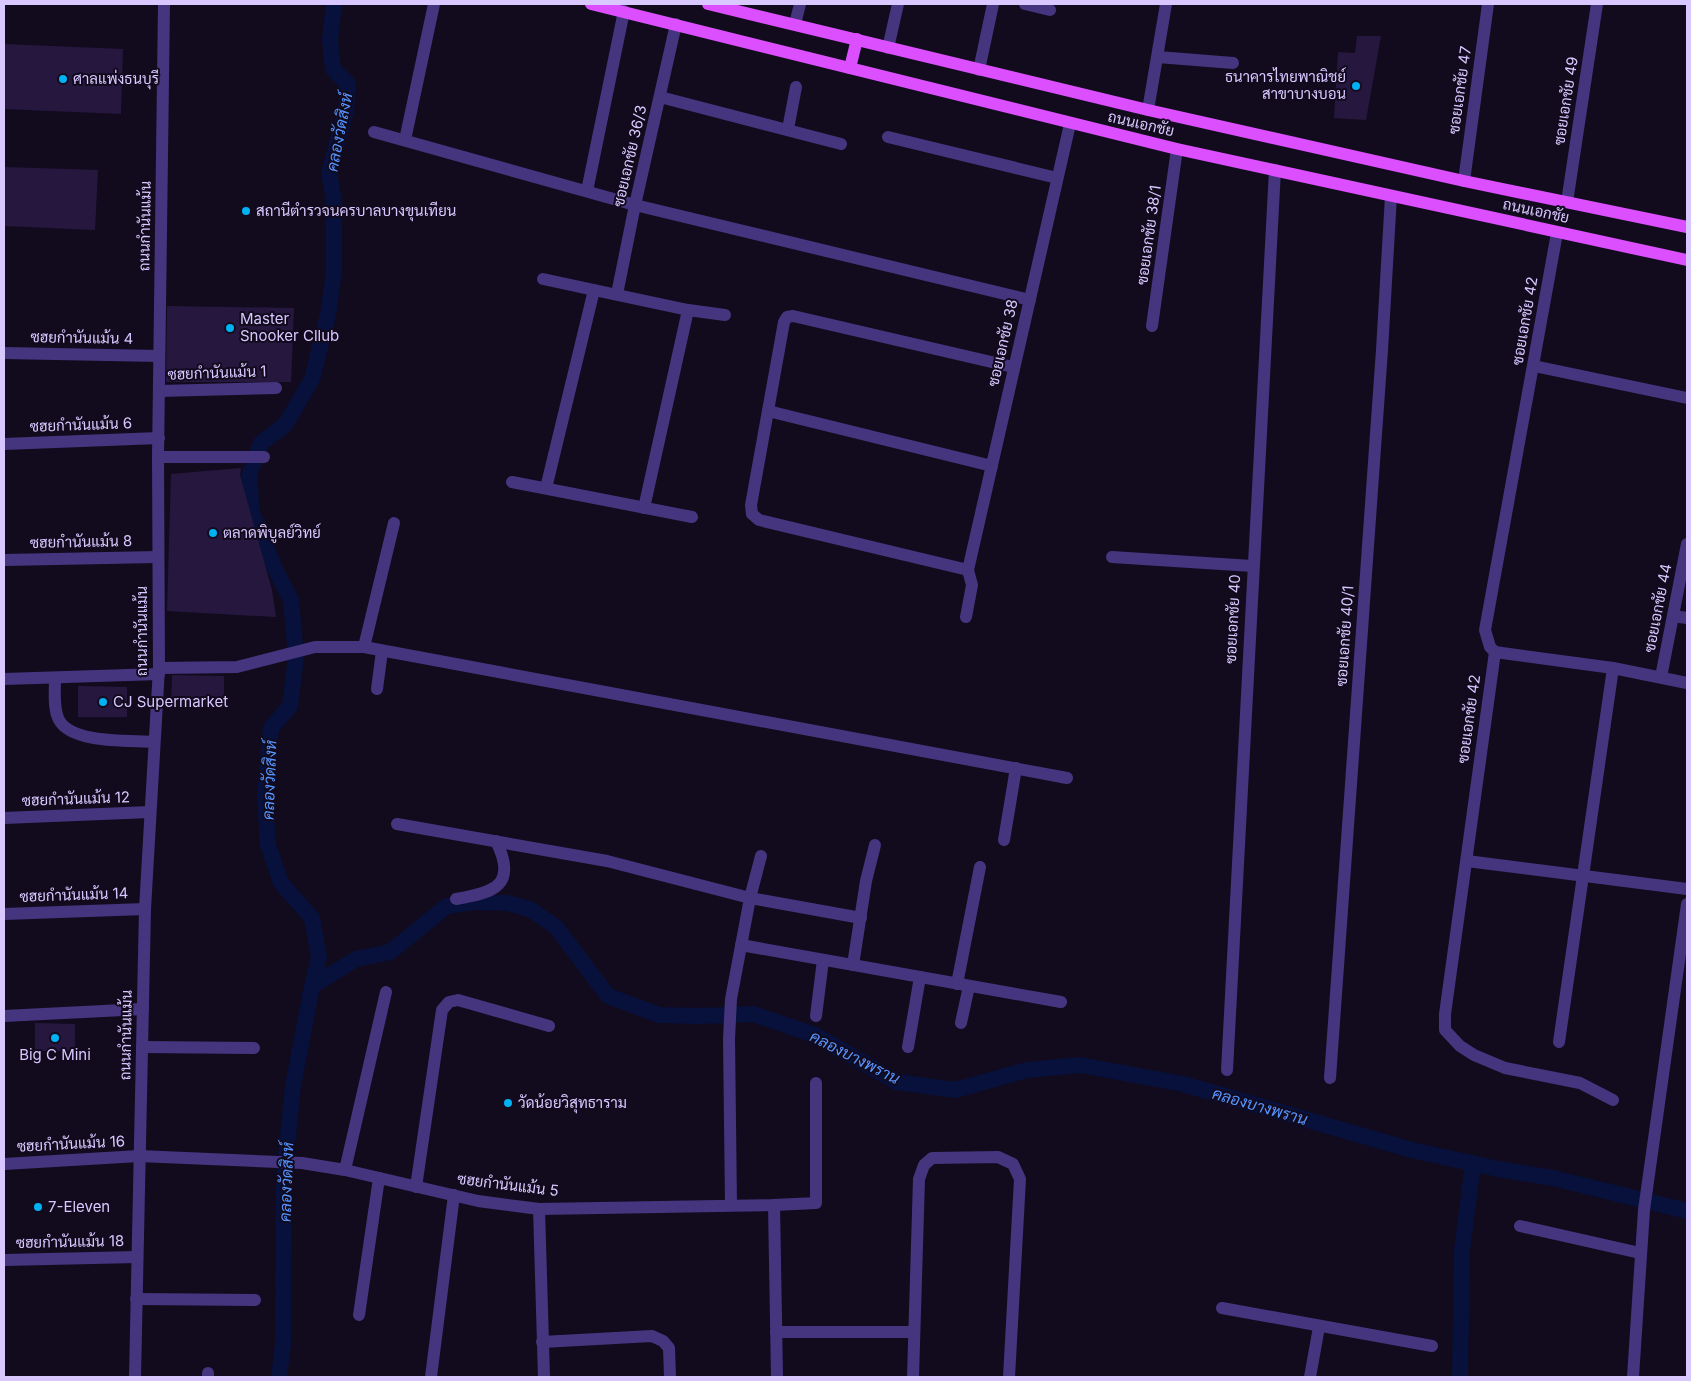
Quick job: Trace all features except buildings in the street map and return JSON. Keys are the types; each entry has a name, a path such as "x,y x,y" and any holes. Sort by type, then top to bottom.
{"main road":[{"name":"ถนนเอกชัย","path":"591,4 1070,124 1557,233 1687,260"},
{"name":"ถนนเอกชัย","path":"708,4 1148,110 1464,181 1687,227"},
{"path":"850,68 857,39"}],"street":[{"name":"ถนนกำนันแม้น","path":"134,1377 145,909 159,671 158,457 164,4"},
{"path":"406,140 434,4"},
{"path":"795,24 800,4"},
{"path":"888,48 898,4"},
{"path":"979,70 993,4"},
{"path":"1025,4 1050,10"},
{"path":"1148,110 1166,4"},
{"name":"ซอยเอกชัย 47","path":"1464,181 1488,4"},
{"name":"ซอยเอกชัย 49","path":"1567,202 1598,4"},
{"path":"587,191 624,11"},
{"name":"ซอยเอกชัย 36/3","path":"617,294 676,24"},
{"path":"1158,57 1233,63"},
{"path":"788,128 796,87"},
{"path":"660,97 788,128 841,144"},
{"name":"ซอยเอกชัย 38","path":"966,617 972,585 968,570 1070,124"},
{"path":"374,132 635,205 1030,300"},
{"path":"888,137 1057,178"},
{"name":"ซอยเอกชัย 38/1","path":"1152,326 1178,149"},
{"name":"ซอยเอกชัย 40","path":"1227,1070 1252,566 1275,170"},
{"name":"ซอยเอกชัย 40/1","path":"1330,1078 1391,196"},
{"name":"ซอยเอกชัย 42","path":"1557,233 1485,630 1490,647 1495,652 1445,1014 1445,1030 1460,1046 1505,1068 1580,1083 1613,1100"},
{"path":"543,279 688,310 725,315"},
{"path":"546,488 594,290"},
{"path":"644,508 688,310"},
{"path":"968,570 758,520 752,514 751,505 784,322 787,317 793,316 1013,367"},
{"name":"ซฮยกำนันแม้น 4","path":"4,353 160,356"},
{"path":"1534,366 1687,398"},
{"name":"ซฮยกำนันแม้น 1","path":"159,391 276,388"},
{"path":"768,411 992,466"},
{"name":"ซฮยกำนันแม้น 6","path":"4,444 159,438"},
{"path":"158,457 264,457"},
{"path":"512,482 692,517"},
{"path":"364,647 394,523"},
{"name":"ซอยเอกชัย 44","path":"1661,678 1687,544"},
{"path":"1112,556 1252,566"},
{"name":"ซฮยกำนันแม้น 8","path":"4,560 158,557"},
{"path":"1673,616 1687,618"},
{"path":"4,679 55,678 237,667 315,647 364,647 1067,778"},
{"path":"377,689 382,651"},
{"path":"1495,652 1613,668 1687,683"},
{"path":"1559,1042 1613,668"},
{"path":"55,678 55,702 59,720 70,731 87,737 154,742"},
{"path":"1004,840 1016,768"},
{"name":"ซฮยกำนันแม้น 12","path":"4,818 150,812"},
{"path":"397,824 607,861 750,898 860,918"},
{"path":"456,900 492,891 500,883 504,857 496,842"},
{"path":"853,965 866,880 875,845"},
{"path":"732,1205 729,1039 731,999 750,898 761,856"},
{"path":"1467,861 1687,889"},
{"path":"961,1023 963,985 980,867"},
{"path":"1633,1377 1640,1252 1645,1206 1687,904"},
{"name":"ซฮยกำนันแม้น 14","path":"4,914 145,909"},
{"path":"741,945 1061,1002"},
{"path":"816,1016 823,960"},
{"path":"908,1048 920,977"},
{"path":"345,1170 386,992"},
{"path":"416,1186 442,1010 449,1002 458,1000 549,1026"},
{"path":"4,1016 143,1009"},
{"path":"142,1047 254,1048"},
{"name":"ซฮยกำนันแม้น 5","path":"139,1156 302,1163 345,1170 454,1196 540,1209 732,1205 774,1206 816,1203 816,1083"},
{"name":"ซฮยกำนันแม้น 16","path":"4,1164 139,1156"},
{"path":"913,1377 919,1180 924,1165 932,1158 998,1157 1013,1164 1020,1179 1009,1377"},
{"path":"359,1314 379,1178"},
{"path":"431,1377 454,1196"},
{"path":"774,1206 777,1377"},
{"path":"540,1209 544,1377"},
{"path":"1520,1226 1640,1252"},
{"name":"ซฮยกำนันแม้น 18","path":"4,1260 137,1257"},
{"path":"136,1299 255,1300"},
{"path":"1222,1308 1432,1346"},
{"path":"1310,1377 1319,1327"},
{"path":"776,1332 914,1332"},
{"path":"542,1342 652,1336 663,1341 669,1348 670,1377"}],"waterway":[{"name":"คลองวัดสิงห์","path":"279,1377 283,1344 284,1176 293,1086 319,958 312,918 281,883 268,845 265,796 271,728 290,706 296,657 291,600 276,571 252,513 249,476 261,443 285,425 312,379 328,315 334,272 334,201 329,173 346,111 348,84 333,69 330,40 334,4"},
{"name":"คลองบางพราน","path":"312,986 356,959 390,952 447,906 473,902 507,903 530,909 556,927 608,996 659,1015 753,1014 815,1035 897,1082 955,1090 1027,1070 1080,1065 1183,1084 1412,1150 1498,1169 1553,1178 1687,1211"},
{"path":"1460,1377 1462,1250 1473,1163"}],"place":[{"name":"ศาลแพ่งธนบุรี","path":"63,79"},
{"name":"ธนาคารไทยพาณิชย์ สาขาบางบอน","path":"1356,86"},
{"name":"สถานีตำรวจนครบาลบางขุนเทียน","path":"246,211"},
{"name":"Master Snooker Cllub","path":"230,328"},
{"name":"ตลาดพิบูลย์วิทย์","path":"213,533"},
{"name":"CJ Supermarket","path":"103,702"},
{"name":"Big C Mini","path":"55,1038"},
{"name":"วัดน้อยวิสุทธาราม","path":"508,1103"},
{"name":"7-Eleven","path":"38,1207"}]}
